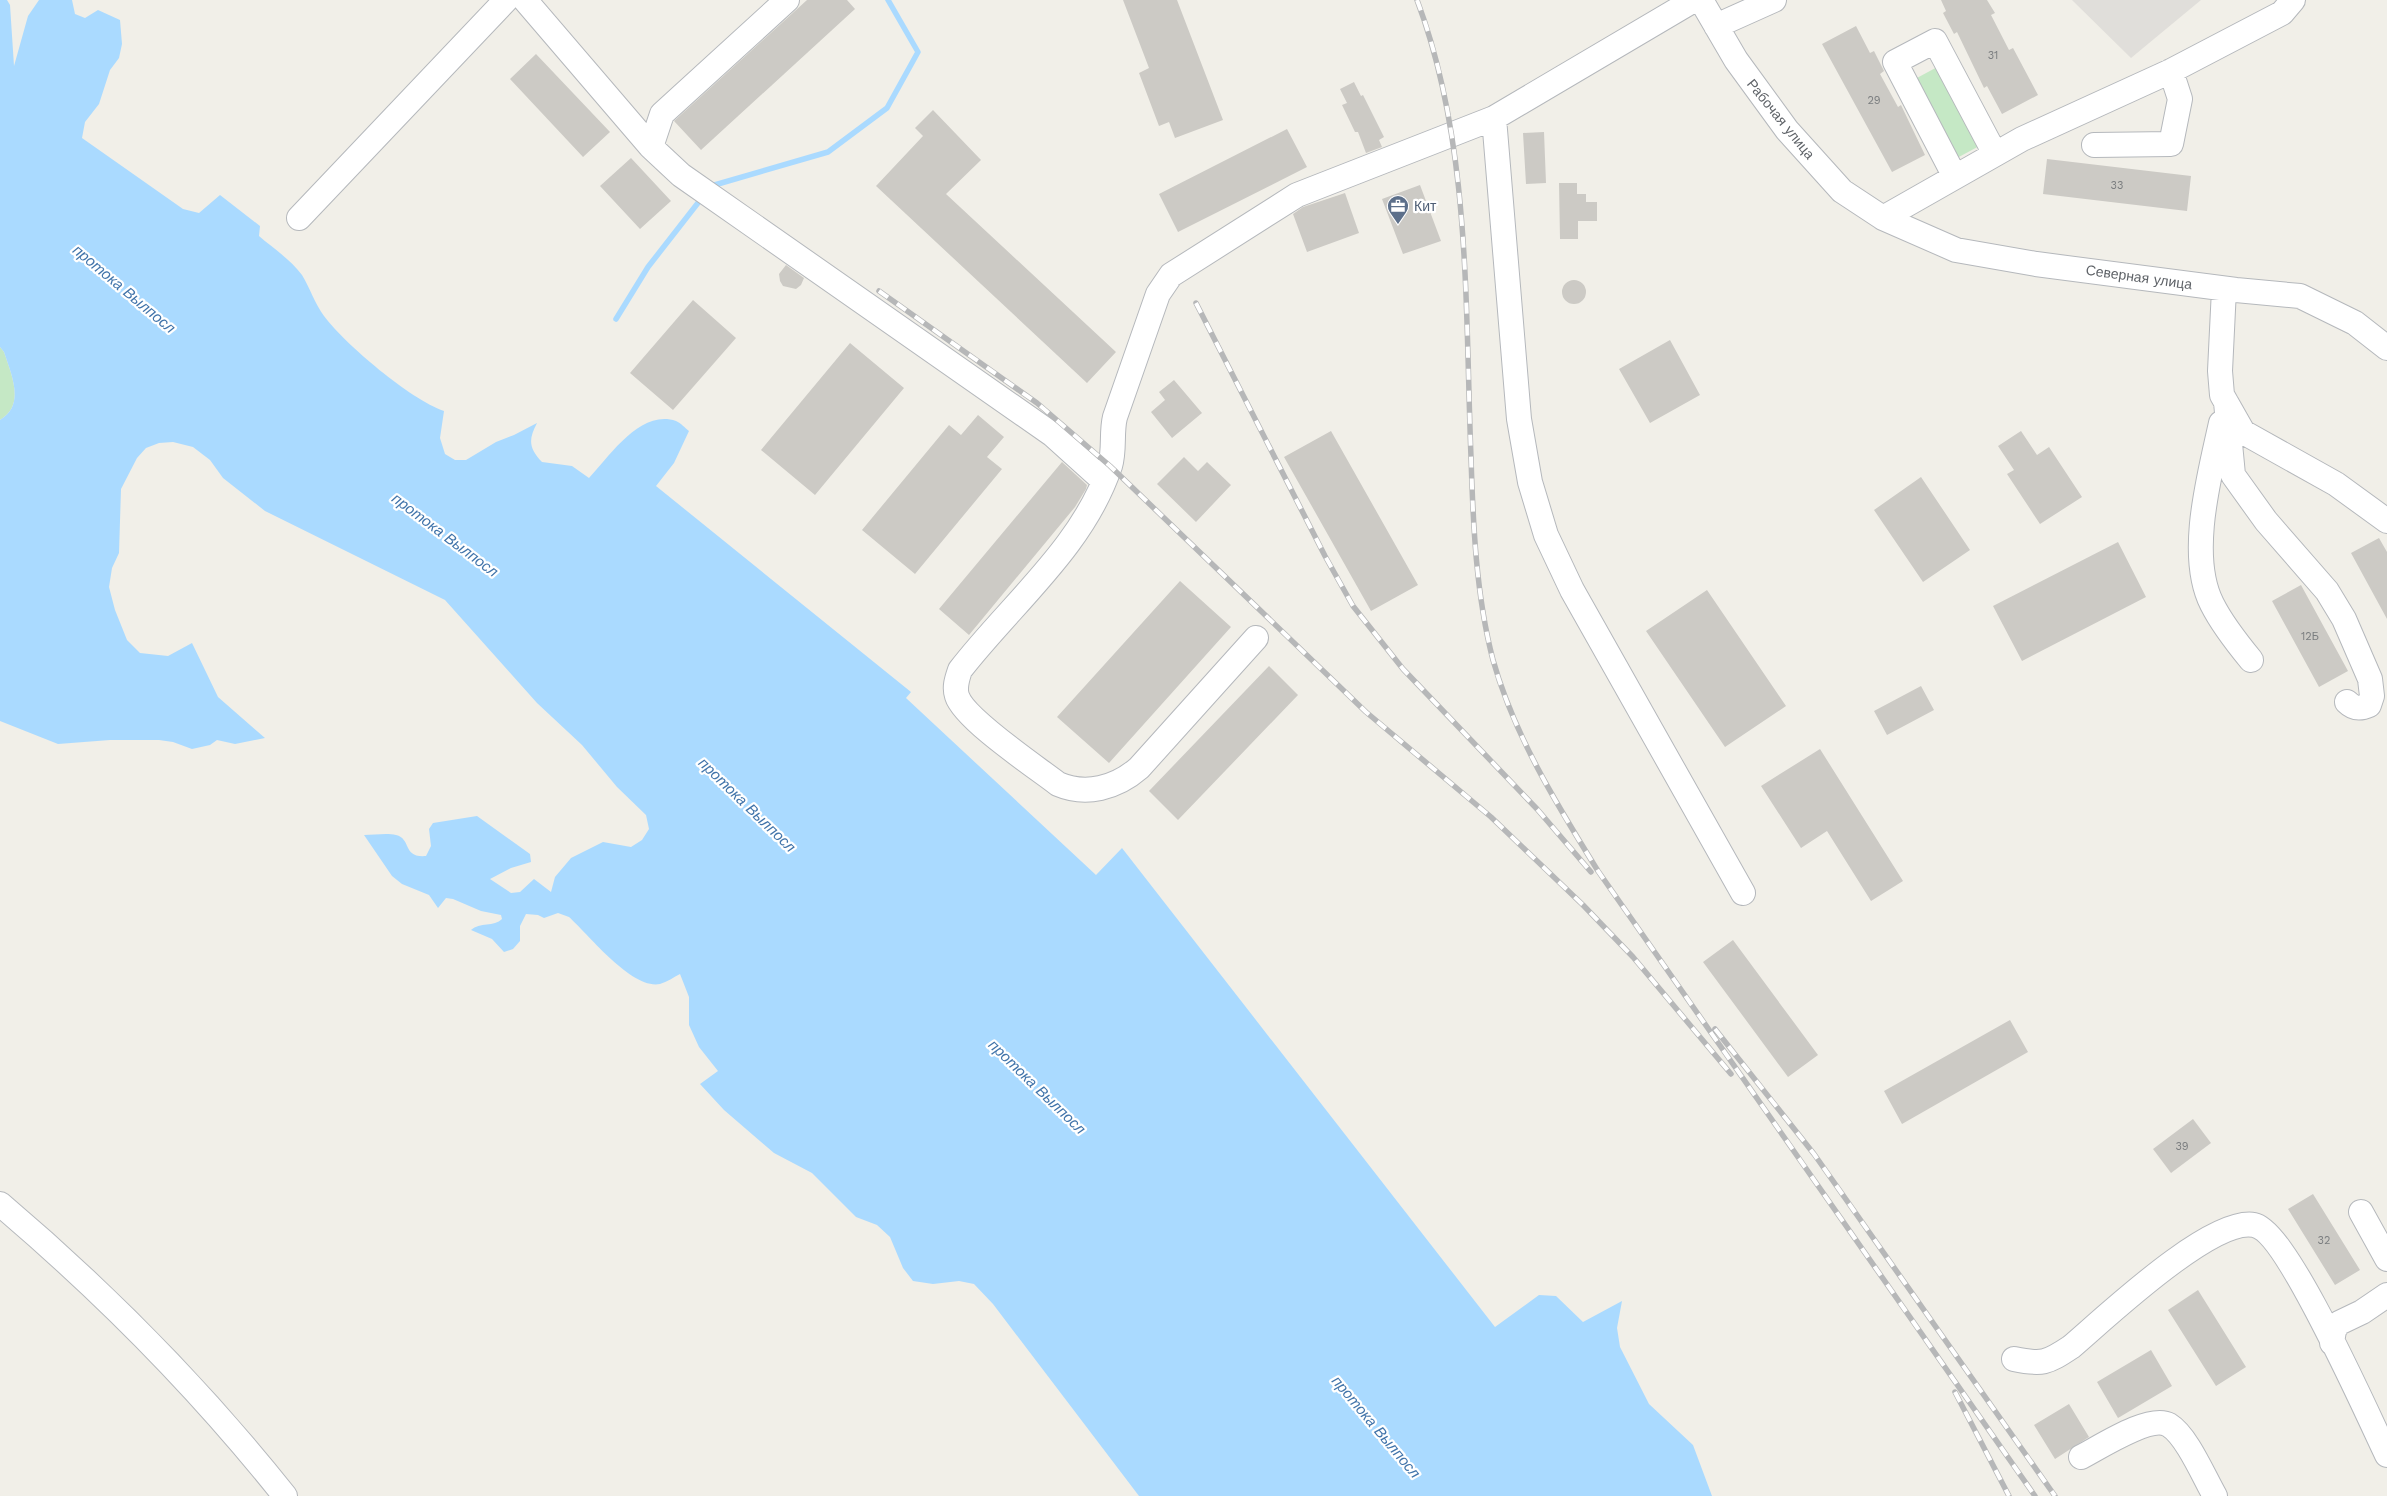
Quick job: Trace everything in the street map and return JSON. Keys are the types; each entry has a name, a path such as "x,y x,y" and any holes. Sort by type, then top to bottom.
{"street":[{"path":"299,218 506,0"},
{"path":"525,0 651,147 681,175 1053,435 1104,480"},
{"path":"651,147 662,114 787,0"},
{"path":"1256,638 1139,768 1128,778 1101,788 1084,791 1069,789 1058,784 967,710 957,697 955,684 960,670 1061,552 1088,516 1104,480 1113,453 1113,427 1158,294 1170,276 1297,195 1494,118 1694,0"},
{"name":"Рабочая улица","path":"1701,0 1736,60 1787,130 1842,191 1883,218"},
{"path":"1716,26 1774,0"},
{"path":"1883,218 2022,139 2171,71 2282,13 2293,0"},
{"path":"1955,177 1895,62 1935,40 1995,154"},
{"path":"2094,145 2171,144 2180,99 2171,71"},
{"path":"1494,118 1519,420 1530,482 1546,535 1572,590 1743,893"},
{"name":"Северная улица","path":"1883,218 1956,250 2036,264 2224,289 2300,296 2355,324 2387,348"},
{"path":"2224,289 2220,371 2222,396 2244,432 2336,484 2387,521"},
{"path":"2226,402 2202,518 2202,562 2204,581 2211,603 2251,660"},
{"path":"2226,402 2233,475 2266,521 2327,591 2344,619 2359,651 2370,679 2372,696 2369,705 2361,708 2352,707 2346,702"},
{"path":"0,1204 62,1256 126,1318 221,1420 285,1496"},
{"path":"2360,1212 2387,1259"},
{"path":"2014,1359 2038,1364 2056,1357 2072,1347 2161,1270 2233,1226 2254,1225 2268,1233 2303,1285 2387,1454"},
{"path":"2332,1342 2334,1330 2339,1322 2362,1312 2387,1295"},
{"path":"2081,1458 2141,1426 2156,1422 2168,1424 2180,1436 2215,1496"}],"shaded area":[{"path":"2072,0 2201,0 2131,58"}],"green space":[{"path":"1941,65 1983,144 1957,158 1915,79"},
{"path":"0,347 4,352 13,379 15,398 8,414 0,420"}],"water":[{"name":"протока Вылпосл","path":"0,0 7,0 10,5 14,66 28,16 39,0 72,0 75,14 85,18 98,10 120,20 122,44 119,58 110,70 99,104 85,122 82,138 183,209 199,213 220,195 260,226 259,236 298,270 324,316 334,328 363,356 397,383 430,405 444,411 440,438 445,454 455,460 466,460 496,442 537,423 532,434 531,444 534,452 542,462 572,466 589,478 616,447 638,428 650,422 663,419 676,421 689,431 674,463 656,486 911,692 906,698 1096,875 1122,848 1495,1327 1539,1295 1556,1296 1583,1322 1622,1301 1617,1328 1620,1347 1649,1404 1693,1445 1712,1496 1139,1496 993,1304 974,1284 959,1281 933,1284 913,1281 903,1268 890,1237 877,1225 856,1217 812,1173 774,1153 724,1110 700,1084 718,1071 699,1047 689,1025 689,997 680,974 660,984 649,984 637,978 611,959 569,917 558,913 544,918 538,915 526,914 520,926 520,941 513,949 504,952 492,939 471,930 499,921 502,919 501,915 481,911 446,898 438,908 429,895 402,884 392,876 364,835 396,835 404,840 413,854 426,856 431,846 429,829 433,823 477,816 530,854 531,862 511,868 490,879 511,893 520,892 534,879 551,892 555,877 571,858 603,842 631,847 642,840 649,829 646,815 617,787 582,745 537,703 445,600 265,511 223,478 210,460 193,447 173,442 159,443 146,448 137,458 121,489 119,553 112,568 109,587 115,610 127,640 140,653 168,656 192,643 218,697 265,738 235,744 217,740 210,745 192,749 173,742 159,740 110,740 58,744 0,721 0,420 8,414 15,398 13,379 4,352 0,347"}],"building":[{"path":"807,0 847,0 855,9 701,150 674,121"},
{"path":"1123,0 1177,0 1223,120 1175,138 1169,122 1159,126 1139,73 1149,68"},
{"path":"1941,0 1987,0 1995,13 1991,15 2009,50 2013,48 2038,95 2002,114 1987,86 1984,88 1957,32 1954,34 1943,13 1946,11"},
{"path":"1856,26 1870,53 1874,51 1884,71 1880,74 1898,107 1901,105 1925,155 1892,172 1822,44"},
{"path":"536,54 610,132 583,157 510,79"},
{"path":"1354,82 1361,96 1363,95 1384,137 1379,140 1382,147 1366,153 1358,132 1355,132 1342,105 1347,103 1340,89"},
{"path":"933,110 981,160 946,194 1116,352 1087,383 876,186 923,136 915,128"},
{"path":"1287,129 1307,167 1178,232 1159,194"},
{"path":"1544,132 1546,183 1526,184 1523,133"},
{"path":"631,158 671,201 640,229 600,186"},
{"path":"2047,159 2191,176 2187,211 2043,194"},
{"path":"1559,183 1577,183 1577,194 1586,194 1586,202 1597,202 1597,221 1578,221 1578,239 1560,239"},
{"path":"1420,185 1441,241 1403,254 1382,199"},
{"path":"1345,193 1359,233 1307,252 1293,214 1303,207"},
{"path":"786,265 804,278 801,285 796,289 783,286 780,281 779,274"},
{"path":"1569,280 1579,280 1586,287 1586,297 1579,304 1569,304 1562,297 1562,287"},
{"path":"693,300 736,338 673,410 630,373"},
{"path":"1670,340 1700,395 1650,423 1619,369"},
{"path":"850,343 904,388 815,495 761,450"},
{"path":"1174,380 1202,413 1172,438 1151,412 1165,400 1159,392"},
{"path":"978,415 1004,437 987,457 1002,469 915,574 862,530 949,425 961,435"},
{"path":"1331,431 1418,585 1371,611 1284,457"},
{"path":"2021,431 2037,455 2049,447 2082,497 2040,524 2007,474 2014,470 1998,446"},
{"path":"1184,457 1198,471 1207,462 1231,485 1196,522 1157,484"},
{"path":"1062,462 1087,485 1086,489 1075,507 969,635 939,609"},
{"path":"1921,477 1970,550 1923,582 1874,510"},
{"path":"2379,538 2387,552 2387,619 2351,553"},
{"path":"2118,542 2146,597 2022,661 1993,606"},
{"path":"1180,581 1231,627 1109,763 1057,717"},
{"path":"2301,585 2348,671 2319,687 2272,601"},
{"path":"1707,590 1786,706 1725,747 1646,631"},
{"path":"1269,666 1298,695 1178,820 1149,791"},
{"path":"1921,686 1934,710 1887,735 1874,711"},
{"path":"1820,749 1903,881 1871,901 1827,831 1801,848 1761,786"},
{"path":"1733,940 1818,1055 1788,1077 1703,962"},
{"path":"2010,1020 2028,1052 1902,1124 1884,1091"},
{"path":"2193,1119 2211,1143 2171,1173 2153,1149"},
{"path":"2313,1194 2360,1270 2335,1285 2288,1209"},
{"path":"2198,1290 2246,1367 2216,1386 2168,1310"},
{"path":"2151,1350 2172,1386 2118,1418 2097,1382"},
{"path":"2069,1404 2089,1437 2055,1459 2034,1425"}],"waterway":[{"path":"711,186 828,152 887,108 918,52 888,0"},
{"path":"616,319 648,267 701,199"}],"railway":[{"path":"1417,0 1435,54 1447,110 1456,168 1466,284 1476,559 1487,635 1493,660 1512,715 1552,795 1598,871 2035,1496"},
{"path":"879,291 1037,403 1110,466 1366,712 1491,817 1583,905 1633,957 1731,1074"},
{"path":"1196,303 1325,556 1353,606 1403,669 1537,809 1591,872"},
{"path":"1715,1029 1814,1154 2055,1496"},
{"path":"1955,1392 2009,1496"}],"place":[{"name":"Кит","path":"1398,225"}]}
